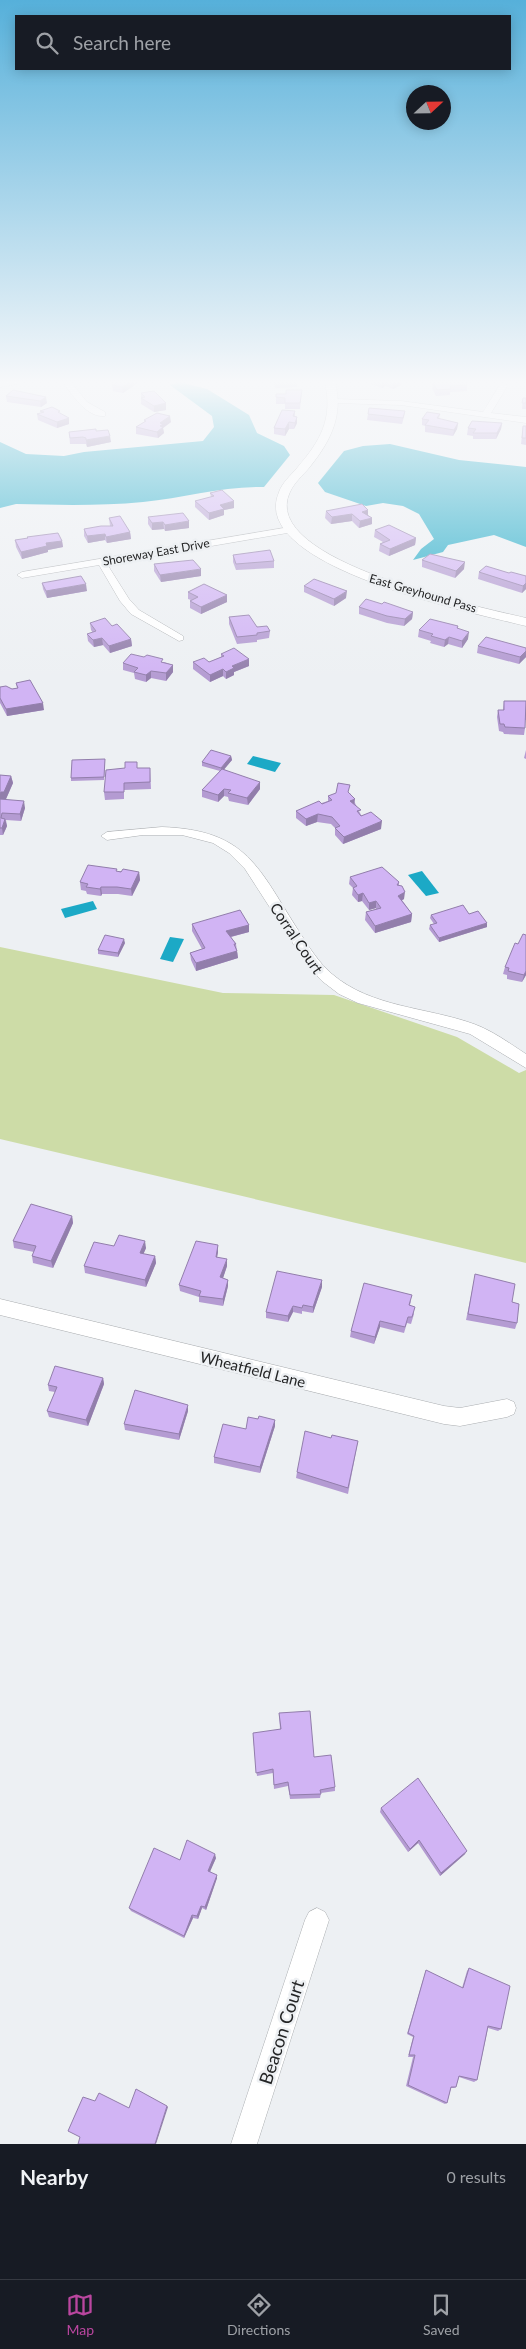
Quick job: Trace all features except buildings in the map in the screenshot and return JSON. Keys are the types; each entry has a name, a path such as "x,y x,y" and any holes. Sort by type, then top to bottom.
{"street":[{"name":"East Greyhound Pass","path":"290,482 284,490 281,508 284,520 290,530 315,552 372,579 526,622"},
{"name":"Shoreway East Drive","path":"22,575 290,530"},
{"path":"101,561 124,601 135,612 179,638"},
{"name":"Corral Court","path":"107,836 172,830 198,835 225,845 247,862 312,962 322,976 334,986 355,997 377,1004 478,1031 526,1062"},
{"name":"Wheatfield Lane","path":"0,1307 444,1415 460,1417 507,1408"},
{"name":"Beacon Court","path":"244,2144 317,1920"}],"green space":[{"path":"0,947 223,993 334,995 457,1037 519,1073 526,1070 526,1263 0,1139"}],"water":[{"path":"0,482 268,482 264,487 234,488 158,500 80,505 16,504 0,508"},
{"path":"526,482 526,547 494,535 448,545 443,552 413,560 421,549 434,539 419,514 403,506 383,503 366,506 325,492 318,483"},
{"path":"253,756 281,763 275,772 247,764"},
{"path":"422,871 439,893 426,896 408,875"},
{"path":"93,901 97,909 65,918 61,909"},
{"path":"170,937 184,939 173,962 160,959"}]}
